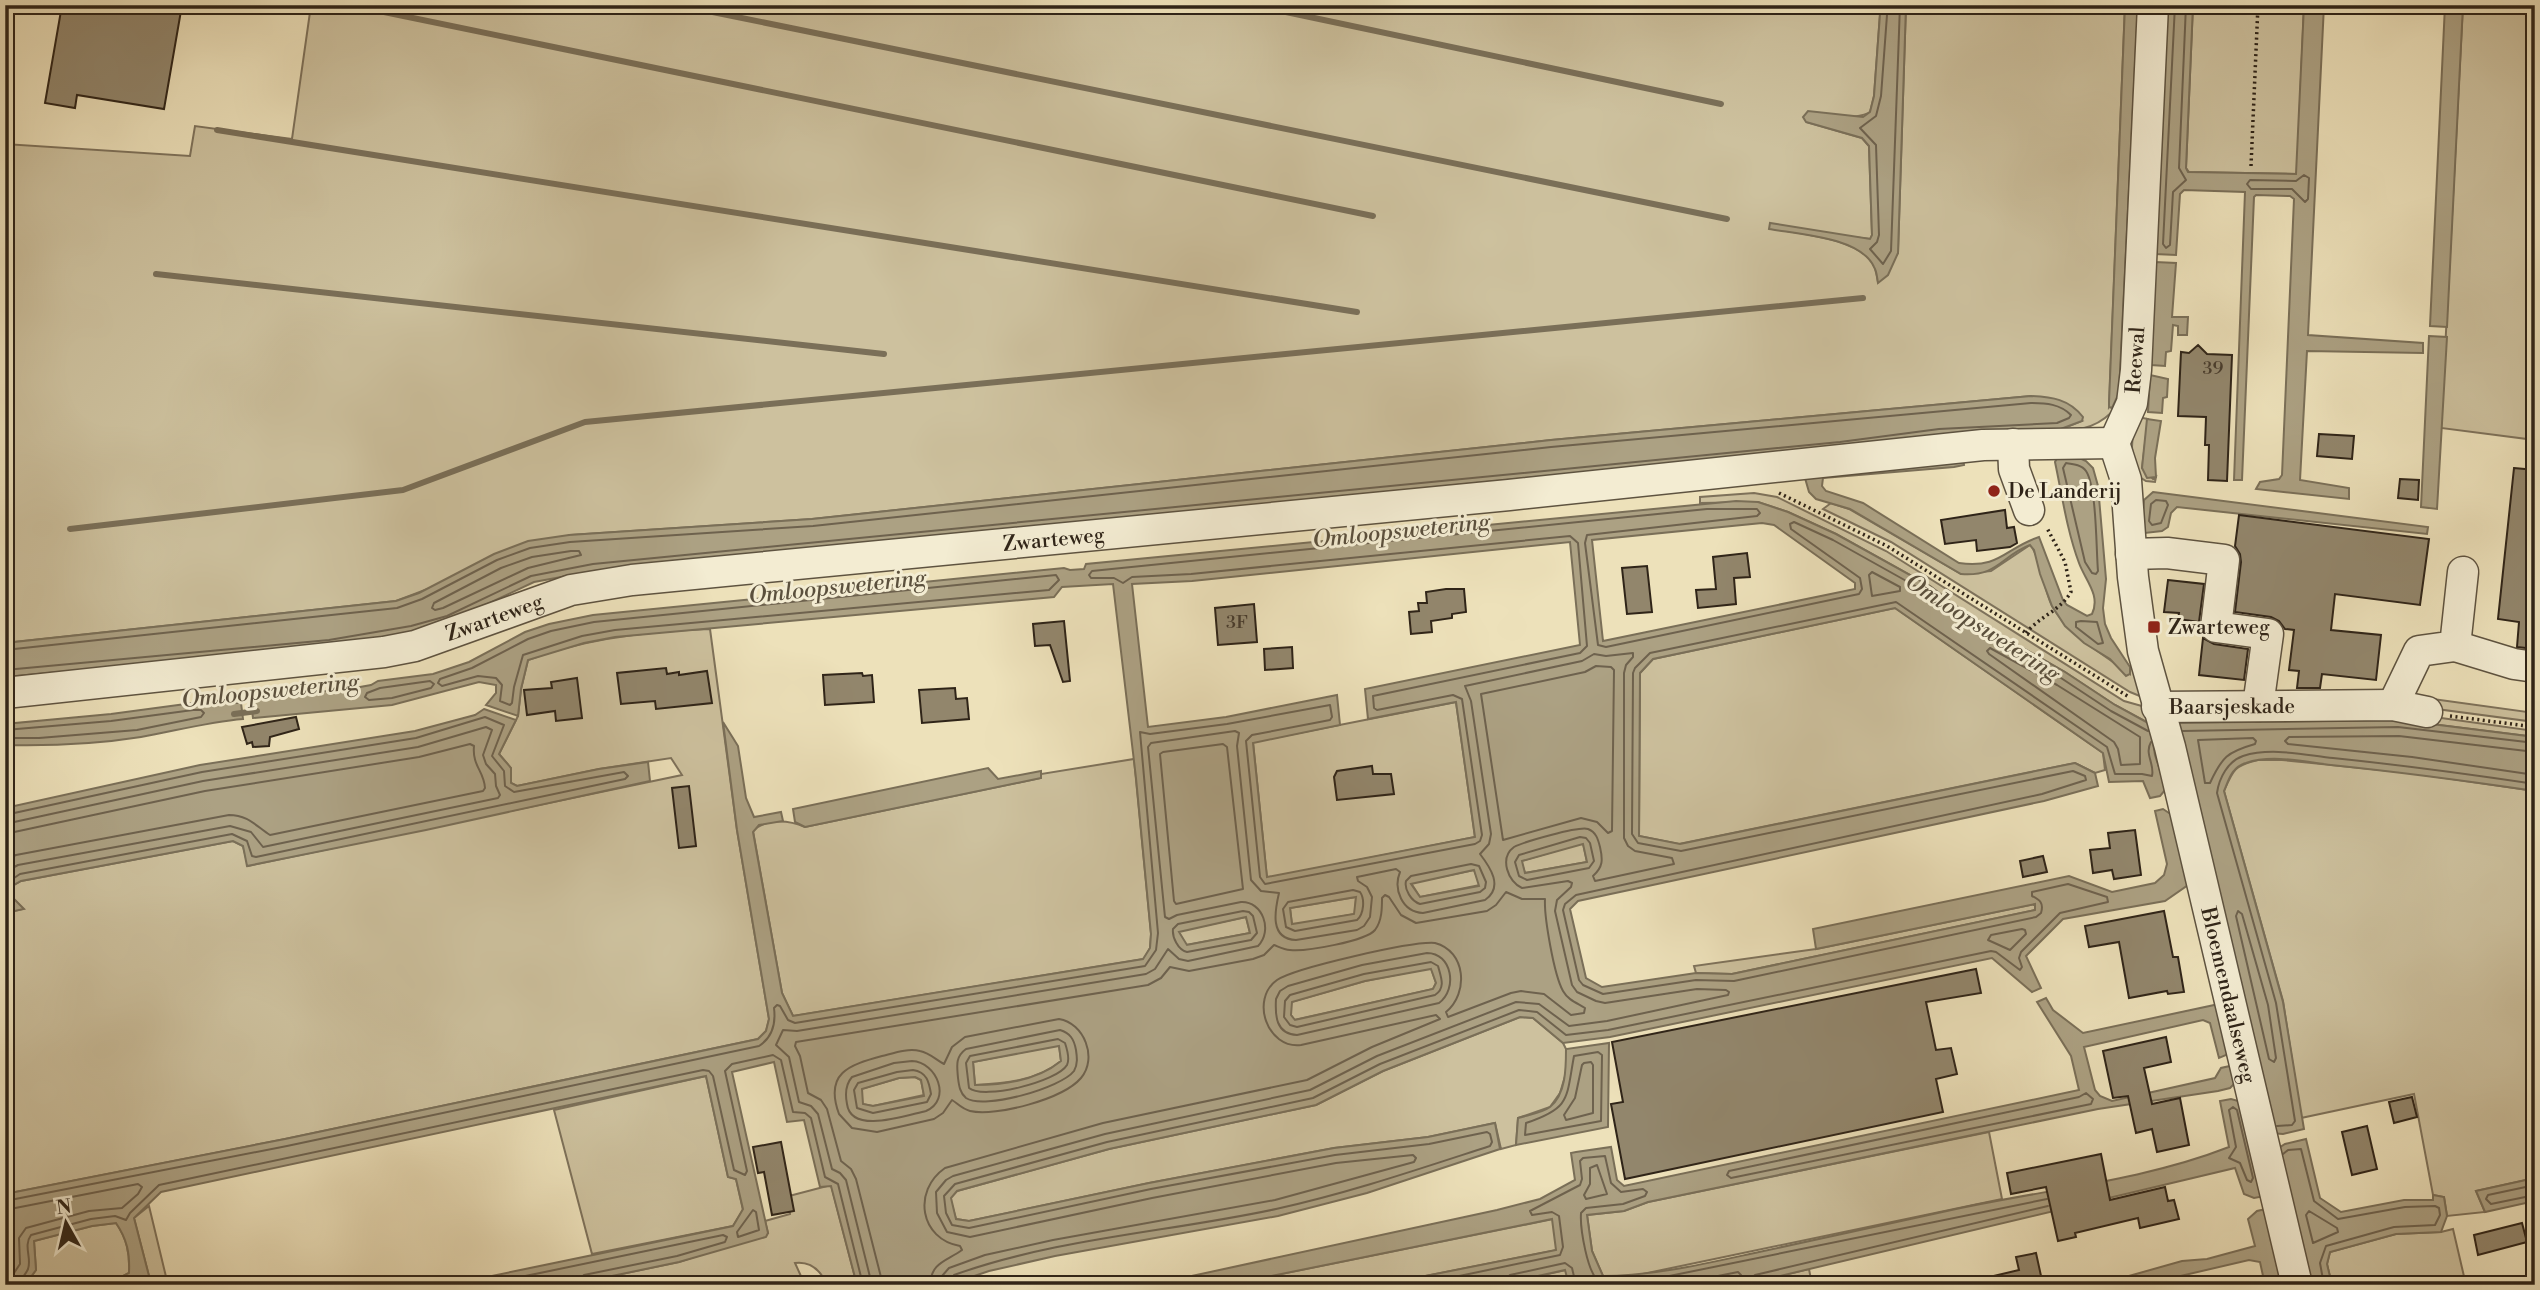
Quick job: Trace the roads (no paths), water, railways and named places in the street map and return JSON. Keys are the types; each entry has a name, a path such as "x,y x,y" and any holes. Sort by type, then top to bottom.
{"street":[{"name":"Reewal","path":"2114,443 2132,403 2136,370 2152,5"},
{"name":"Zwarteweg","path":"5,693 384,652 415,646 571,590 672,584 1075,546 1692,484 1983,444 2114,443"},
{"path":"2114,443 2126,480 2140,635 2163,725"},
{"path":"2013,444 2014,469 2029,510"},
{"path":"2132,554 2167,553 2224,560 2216,627 2267,634 2258,706"},
{"path":"2455,646 2463,572"},
{"path":"2393,705 2419,651 2455,646 2514,664 2535,667"},
{"name":"Baarsjeskade","path":"2163,725 2258,706 2393,705 2427,712"},
{"name":"Bloemendaalseweg","path":"2163,725 2297,1285"}],"water":[{"path":"1835,5 1906,5 1898,253 1888,275 1878,283 1874,267 1867,257 1856,249 1811,235 1769,229 1770,223 1870,239 1872,235 1869,146 1862,138 1806,122 1803,117 1808,111 1863,117 1870,112 1874,96 1880,14"},
{"path":"2125,5 2138,5 2119,393 2112,408 2109,403"},
{"path":"2168,5 2193,5 2186,168 2188,172 2296,174 2304,5 2324,5 2308,335 2423,343 2423,353 2307,351 2300,480 2349,488 2349,499 2256,489 2260,482 2279,479 2282,475 2294,199 2290,196 2254,197 2242,480 2234,480 2245,192 2184,190 2180,194 2176,255 2155,254"},
{"path":"2445,5 2463,5 2447,327 2430,326"},
{"path":"2155,262 2176,263 2172,317 2188,317 2187,335 2178,335 2178,326 2173,325 2171,351 2166,352 2165,366 2151,365"},
{"path":"2429,336 2447,337 2437,509 2421,507"},
{"path":"2150,375 2168,379 2167,397 2163,398 2162,413 2148,412"},
{"path":"2031,396 2053,398 2066,403 2078,411 2083,417 2082,421 2058,430 1877,443 594,571 534,582 449,622 413,633 330,647 5,677 5,643 396,601 419,593 494,554 528,541 569,535 812,519 1551,440"},
{"path":"2147,419 2161,421 2155,458 2156,477 2147,478 2142,468"},
{"path":"2077,457 2093,468 2098,486 2106,579 2103,608 2105,624 2130,667 2130,674 2126,676 2110,659 2084,643 2065,626 2052,606 2030,545 1991,569 1961,574 1850,509 1816,499 1809,492 1805,478 1963,458 1964,465 1954,467 1823,478 1822,486 1826,491 1863,503 1959,563 1984,563 2039,537 2063,600 2087,616 2092,614 2095,600 2071,538 2055,462 2057,458"},
{"path":"2153,492 2428,527 2427,534 2177,507 2171,513 2168,527 2162,531 2145,533 2142,522 2144,500"},
{"path":"1736,501 1758,502 1788,512 1836,534 1930,586 1977,622 2150,724 2155,755 2166,789 2160,796 2150,798 2143,781 2109,782 2103,753 1895,608 1653,659 1640,673 1639,836 1680,844 2075,763 2095,773 2098,786 2044,801 1578,901 1570,909 1586,978 1602,987 1696,973 1732,974 2035,910 2035,904 1816,949 1813,929 2069,876 2112,892 2155,883 2164,875 2167,864 2155,811 2163,809 2172,815 2188,885 2165,901 2063,919 2026,956 2041,988 2032,992 1992,958 1610,1037 1563,1043 1533,1018 1520,1017 1383,1071 1316,1105 1109,1149 957,1191 951,1198 956,1219 969,1221 1334,1148 1428,1137 1495,1123 1500,1149 1367,1193 1278,1216 1055,1256 989,1271 948,1285 857,1285 831,1186 820,1187 804,1120 787,1122 774,1062 732,1072 768,1233 766,1237 679,1262 569,1285 448,1285 733,1226 743,1209 736,1179 728,1177 706,1076 161,1192 134,1218 149,1276 146,1285 106,1285 129,1273 127,1246 116,1223 92,1226 34,1241 36,1270 25,1285 5,1285 5,1194 285,1139 758,1039 766,1031 769,1019 737,830 723,722 738,746 746,798 754,817 781,812 783,821 759,825 753,832 782,993 793,1016 1143,959 1150,948 1151,934 1113,584 1062,587 1054,597 615,637 584,643 528,660 518,716 486,705 496,693 496,685 479,682 392,705 253,718 251,702 258,697 349,689 378,681 433,674 469,662 525,632 593,615 1064,568 1084,569 1086,564","holes":["1762,523 1774,525 1855,583 1855,589 1603,641 1592,540","1570,542 1580,645 1365,689 1368,719 1456,702 1475,837 1267,877 1253,743 1340,725 1337,695 1226,717 1148,727 1132,584 1192,581","1583,844 1587,862 1525,873 1522,861","1474,870 1479,886 1420,897 1411,884","1356,897 1354,914 1292,924 1290,908","1246,917 1250,933 1187,945 1179,932","1431,969 1436,983 1433,989 1295,1020 1291,1015 1292,1002 1365,981","1059,1046 1061,1061 1042,1073 1020,1080 975,1085 973,1062","915,1077 921,1080 924,1096 873,1106 863,1104 862,1089 899,1078"]},
{"path":"193,703 241,703 243,719 108,741 5,745 5,724"},
{"path":"484,709 516,720 499,754 511,768 511,783 517,786 648,762 650,781 247,866 243,846 233,841 21,881 14,885 12,897 24,909 5,913 5,808 200,765 415,731 475,715"},
{"path":"2399,720 2535,737 2535,791 2288,760 2256,760 2234,770 2224,791 2283,1002 2304,1129 2283,1134 2270,1133 2170,723"},
{"path":"988,768 998,779 1041,771 1041,778 805,827 795,822 793,809"},
{"path":"2046,998 2053,1010 2083,1033 2219,1004 2231,1053 2219,1058 2210,1023 2203,1020 2084,1047 2095,1090 2100,1096 2112,1101 2215,1078 2221,1068 2230,1066 2237,1081 2230,1088 2218,1091 2098,1109 1648,1202 1624,1211 1587,1215 1592,1251 1603,1276 1642,1274 1701,1264 1956,1209 2129,1176 2196,1159 2229,1147 2220,1101 2231,1099 2242,1102 2265,1196 2254,1198 2244,1194 2235,1168 1742,1285 1569,1285 1565,1270 1497,1285 1380,1285 1556,1250 1552,1219 1227,1285 1150,1285 1540,1199 1575,1180 1571,1153 1611,1147 1617,1180 1624,1186 2079,1090 2071,1056 2037,1002"},
{"path":"1609,1043 1608,1127 1516,1145 1518,1118 1547,1109 1559,1095 1564,1080 1566,1049"},
{"path":"2306,1139 2320,1198 2341,1212 2404,1200 2433,1200 2433,1195 2444,1197 2447,1216 2441,1232 2396,1234 2330,1252 2327,1264 2332,1285 2306,1285 2274,1151 2285,1144"},
{"path":"2535,1178 2535,1201 2485,1212 2476,1191"},
{"path":"2266,1209 2283,1285 2265,1285 2260,1262 2249,1260 2142,1285 2097,1285 2182,1261 2207,1259 2255,1246 2248,1219 2257,1211"}],"waterway":[{"path":"350,5 1373,216"},
{"path":"678,5 1727,219"},
{"path":"1253,5 1721,104"},
{"path":"217,130 1357,312"},
{"path":"156,274 884,354"},
{"path":"70,529 403,490 585,422 1863,298"},
{"name":"Omloopswetering","path":"234,714 257,711"}],"place":[{"name":"De Landerij","path":"1994,491"},
{"name":"Zwarteweg","path":"2154,627"}]}
